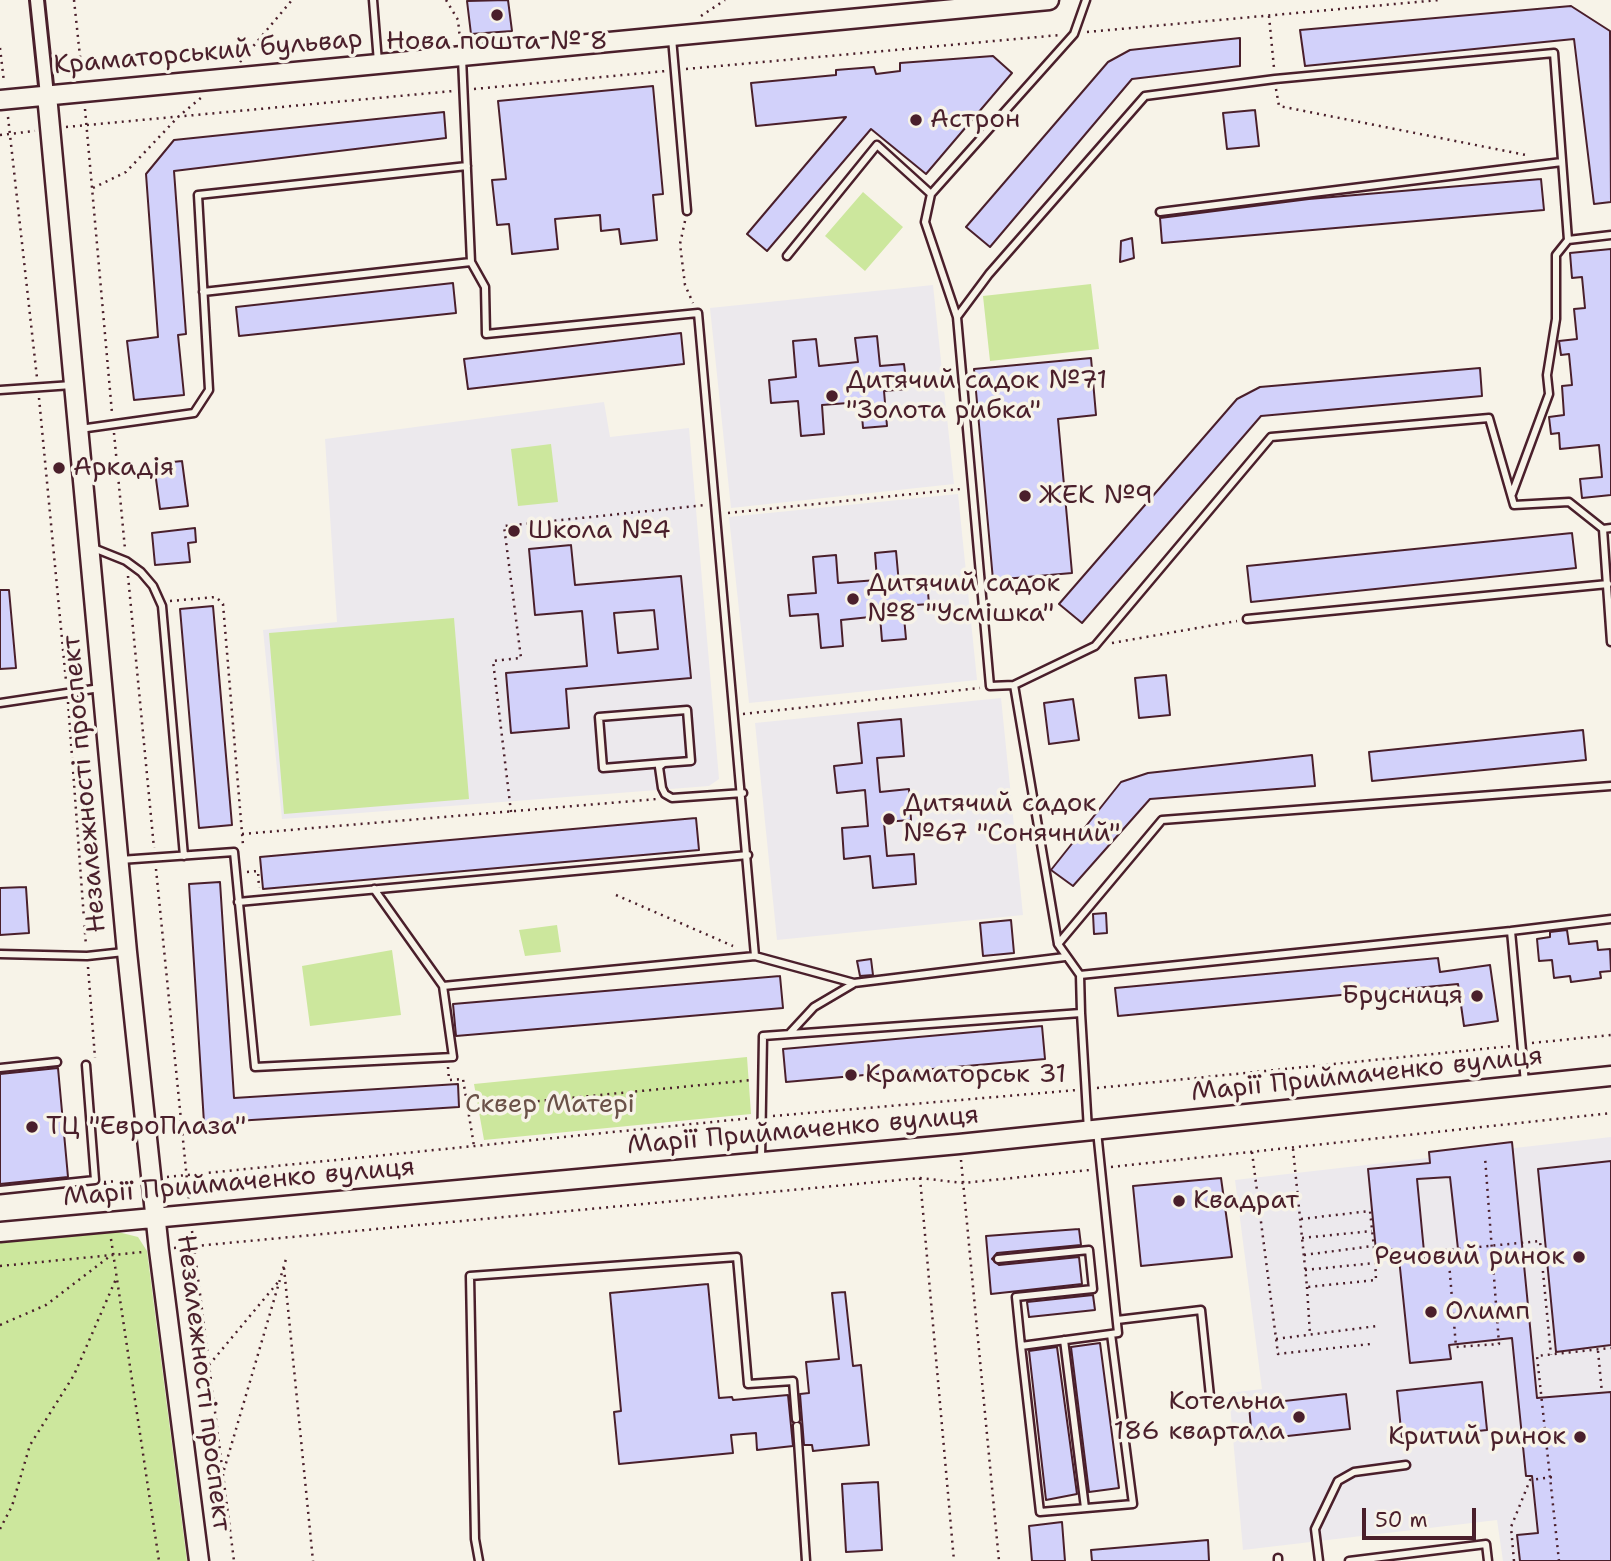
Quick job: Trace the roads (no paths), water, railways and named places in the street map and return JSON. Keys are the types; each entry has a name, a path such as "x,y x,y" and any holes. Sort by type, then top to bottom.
{"street":[{"name":"Незалежності проспект","path":"37,0 127,952 159,1250 199,1561"},
{"name":"Краматорський бульвар","path":"3,99 1049,0"},
{"name":"Марії Приймаченко вулиця","path":"0,1232 959,1144 1611,1076"}],"lane":[{"path":"373,0 378,64"},
{"path":"1086,0 1074,34 932,194 925,222 957,317 990,686 1014,685 1095,646 1271,437 1489,418 1514,505 1569,502 1607,529 1611,642"},
{"path":"672,36 687,211"},
{"path":"957,317 989,274 1144,96 1275,79 1554,53 1568,240 1556,255 1556,319 1547,374 1549,394 1513,494"},
{"path":"461,56 466,90 471,262 485,286 486,334 698,313 743,793 755,956"},
{"path":"787,256 877,145 932,194"},
{"path":"1160,212 1562,162"},
{"path":"78,429 194,413 209,390 198,195 467,166"},
{"path":"1568,240 1611,235"},
{"path":"203,292 471,262"},
{"path":"0,390 74,385"},
{"path":"89,547 127,561 153,586 159,601 184,856"},
{"path":"1247,619 1608,583"},
{"path":"1014,685 1058,944 1080,975 1085,1089 1101,1168 1118,1333 1021,1346"},
{"path":"0,703 102,688"},
{"path":"687,710 691,761 659,765 603,768 599,717 687,710"},
{"path":"659,765 662,788 672,798 743,793"},
{"path":"1058,944 1162,820 1611,786"},
{"path":"118,860 234,852 255,1067 453,1057 443,986 374,889"},
{"path":"238,902 748,855"},
{"path":"1080,975 1611,919"},
{"path":"1511,931 1525,1085"},
{"path":"0,954 87,956 127,952"},
{"path":"443,986 755,956 854,983 1065,957"},
{"path":"789,1034 814,1007 854,983"},
{"path":"761,1162 763,1036 1081,1013"},
{"path":"0,1068 57,1062"},
{"path":"0,1190 95,1180 86,1065"},
{"path":"998,1259 1089,1250 1093,1289 1016,1297 1040,1512 1133,1504 1111,1334"},
{"path":"479,1561 475,1539 470,1276 737,1257 748,1384 793,1381 806,1561"},
{"path":"1117,1320 1201,1310 1210,1396"},
{"path":"1064,1340 1085,1508"},
{"path":"1319,1561 1315,1529 1338,1481 1354,1472 1406,1465"},
{"path":"1349,1561 1486,1544 1488,1561"}],"place":[{"name":"Нова пошта № 8","path":"497,15"},
{"name":"Астрон","path":"916,120"},
{"name":"Дитячий садок №71 \"Золота рибка\"","path":"832,396"},
{"name":"Аркадія","path":"59,468"},
{"name":"ЖЕК №9","path":"1025,496"},
{"name":"Школа №4","path":"514,531"},
{"name":"Дитячий садок №8 \"Усмішка\"","path":"853,599"},
{"name":"Дитячий садок №67 \"Сонячний\"","path":"889,819"},
{"name":"Брусниця","path":"1477,996"},
{"name":"Краматорськ 31","path":"851,1075"},
{"name":"ТЦ \"ЕвроПлаза\"","path":"32,1127"},
{"name":"Квадрат","path":"1179,1201"},
{"name":"Речовий ринок","path":"1579,1257"},
{"name":"Олимп","path":"1431,1312"},
{"name":"Котельна 186 квартала","path":"1299,1417"},
{"name":"Критий ринок","path":"1580,1437"}],"park label":[{"name":"Сквер Матері","path":"550,1105"}]}
